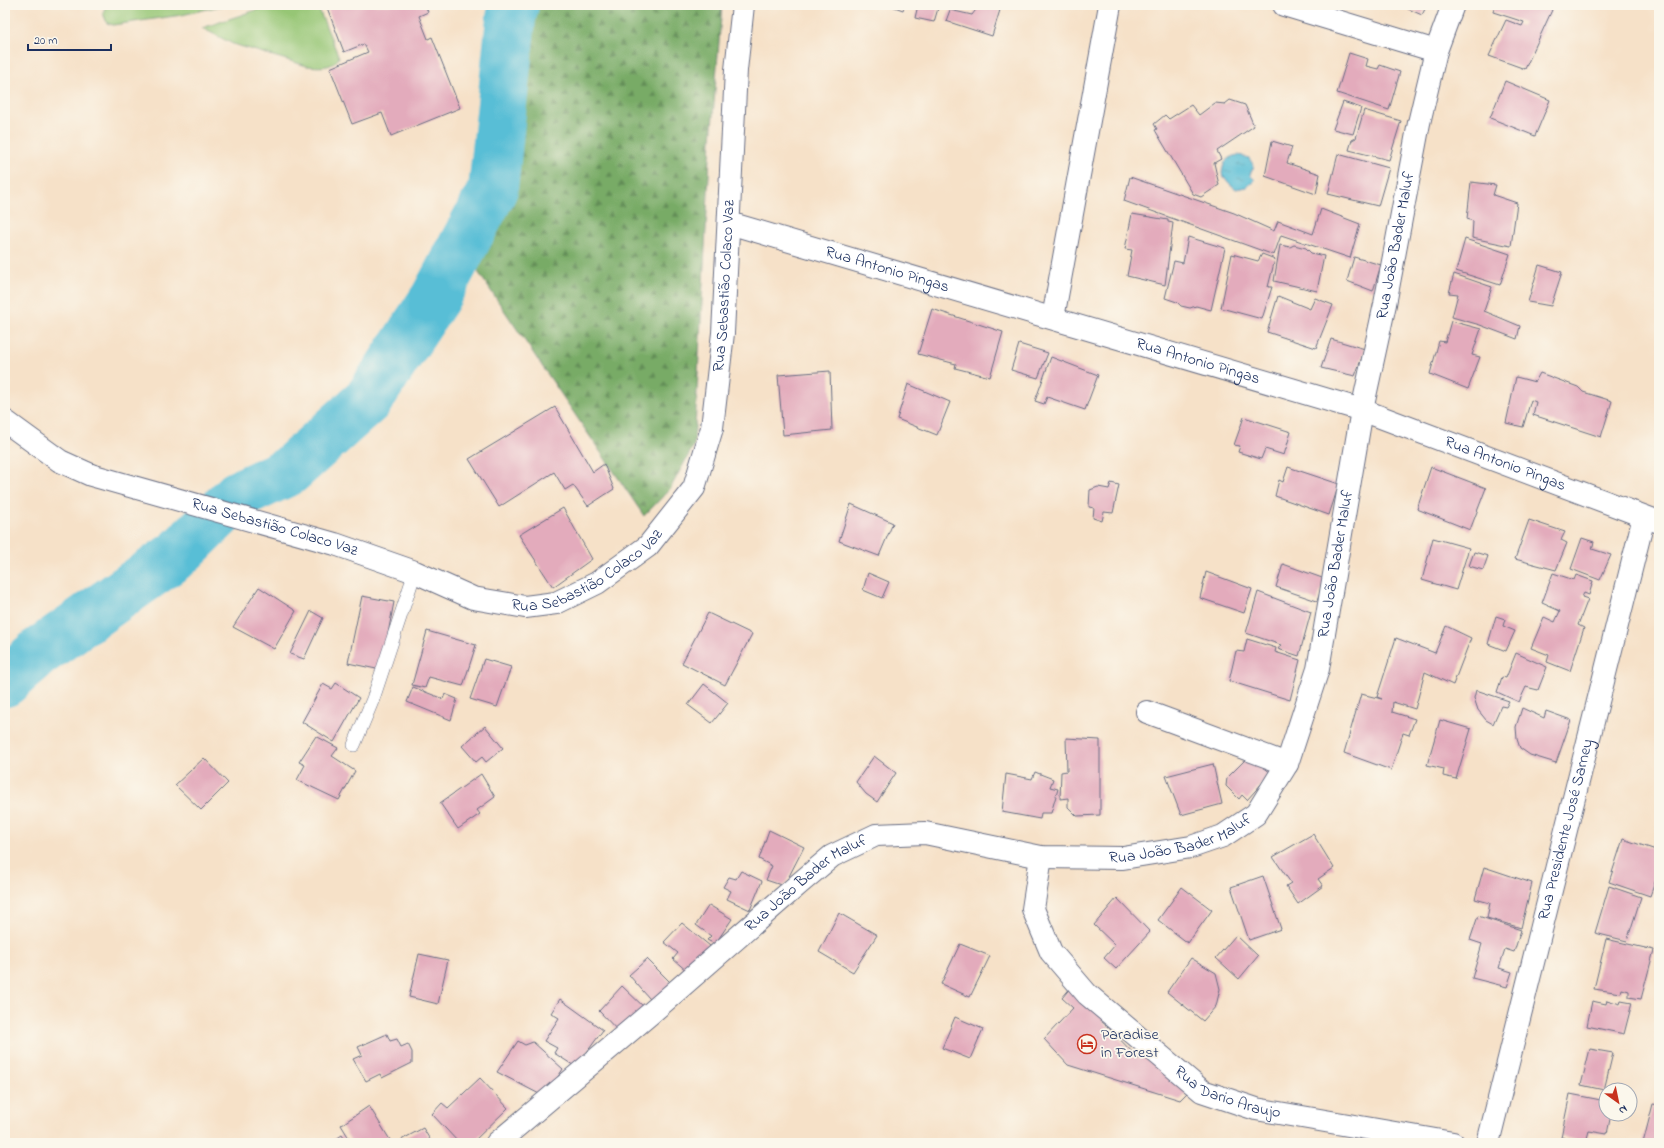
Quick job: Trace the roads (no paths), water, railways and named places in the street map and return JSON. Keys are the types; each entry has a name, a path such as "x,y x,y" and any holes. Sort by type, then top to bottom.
{"street":[{"name":"Rua Sebastião Colaco Vaz","path":"5,421 60,461 91,475 334,544 415,572 474,598 525,608 556,603 597,583 648,546 694,488 712,428 723,332 736,70 743,5"},
{"path":"1053,318 1110,5"},
{"path":"1284,5 1436,51"},
{"name":"Rua João Bader Maluf","path":"497,1143 651,1012 800,882 832,856 876,835 925,833 1041,857 1123,858 1191,847 1223,836 1256,814 1287,764 1318,670 1362,410 1386,296 1419,123 1436,51 1453,5"},
{"name":"Rua Antonio Pingas","path":"729,223 1362,410 1651,519"},
{"name":"Rua Presidente José Sarney","path":"1488,1143 1651,519"},
{"path":"1147,712 1287,764"},
{"name":"Rua Dario Araujo","path":"1041,857 1033,909 1051,952 1087,994 1202,1091 1256,1109 1453,1143"}],"lane":[{"path":"354,745 373,699 415,572"}],"water":[{"path":"1239,155 1249,158 1254,166 1250,175 1255,180 1247,187 1236,189 1222,174 1223,166 1226,160"}],"waterway":[{"path":"5,682 39,652 178,554 238,495 289,471 368,400 435,298 493,189 511,18 514,5"}],"place":[{"name":"Paradise in Forest","path":"1087,1044"}]}
